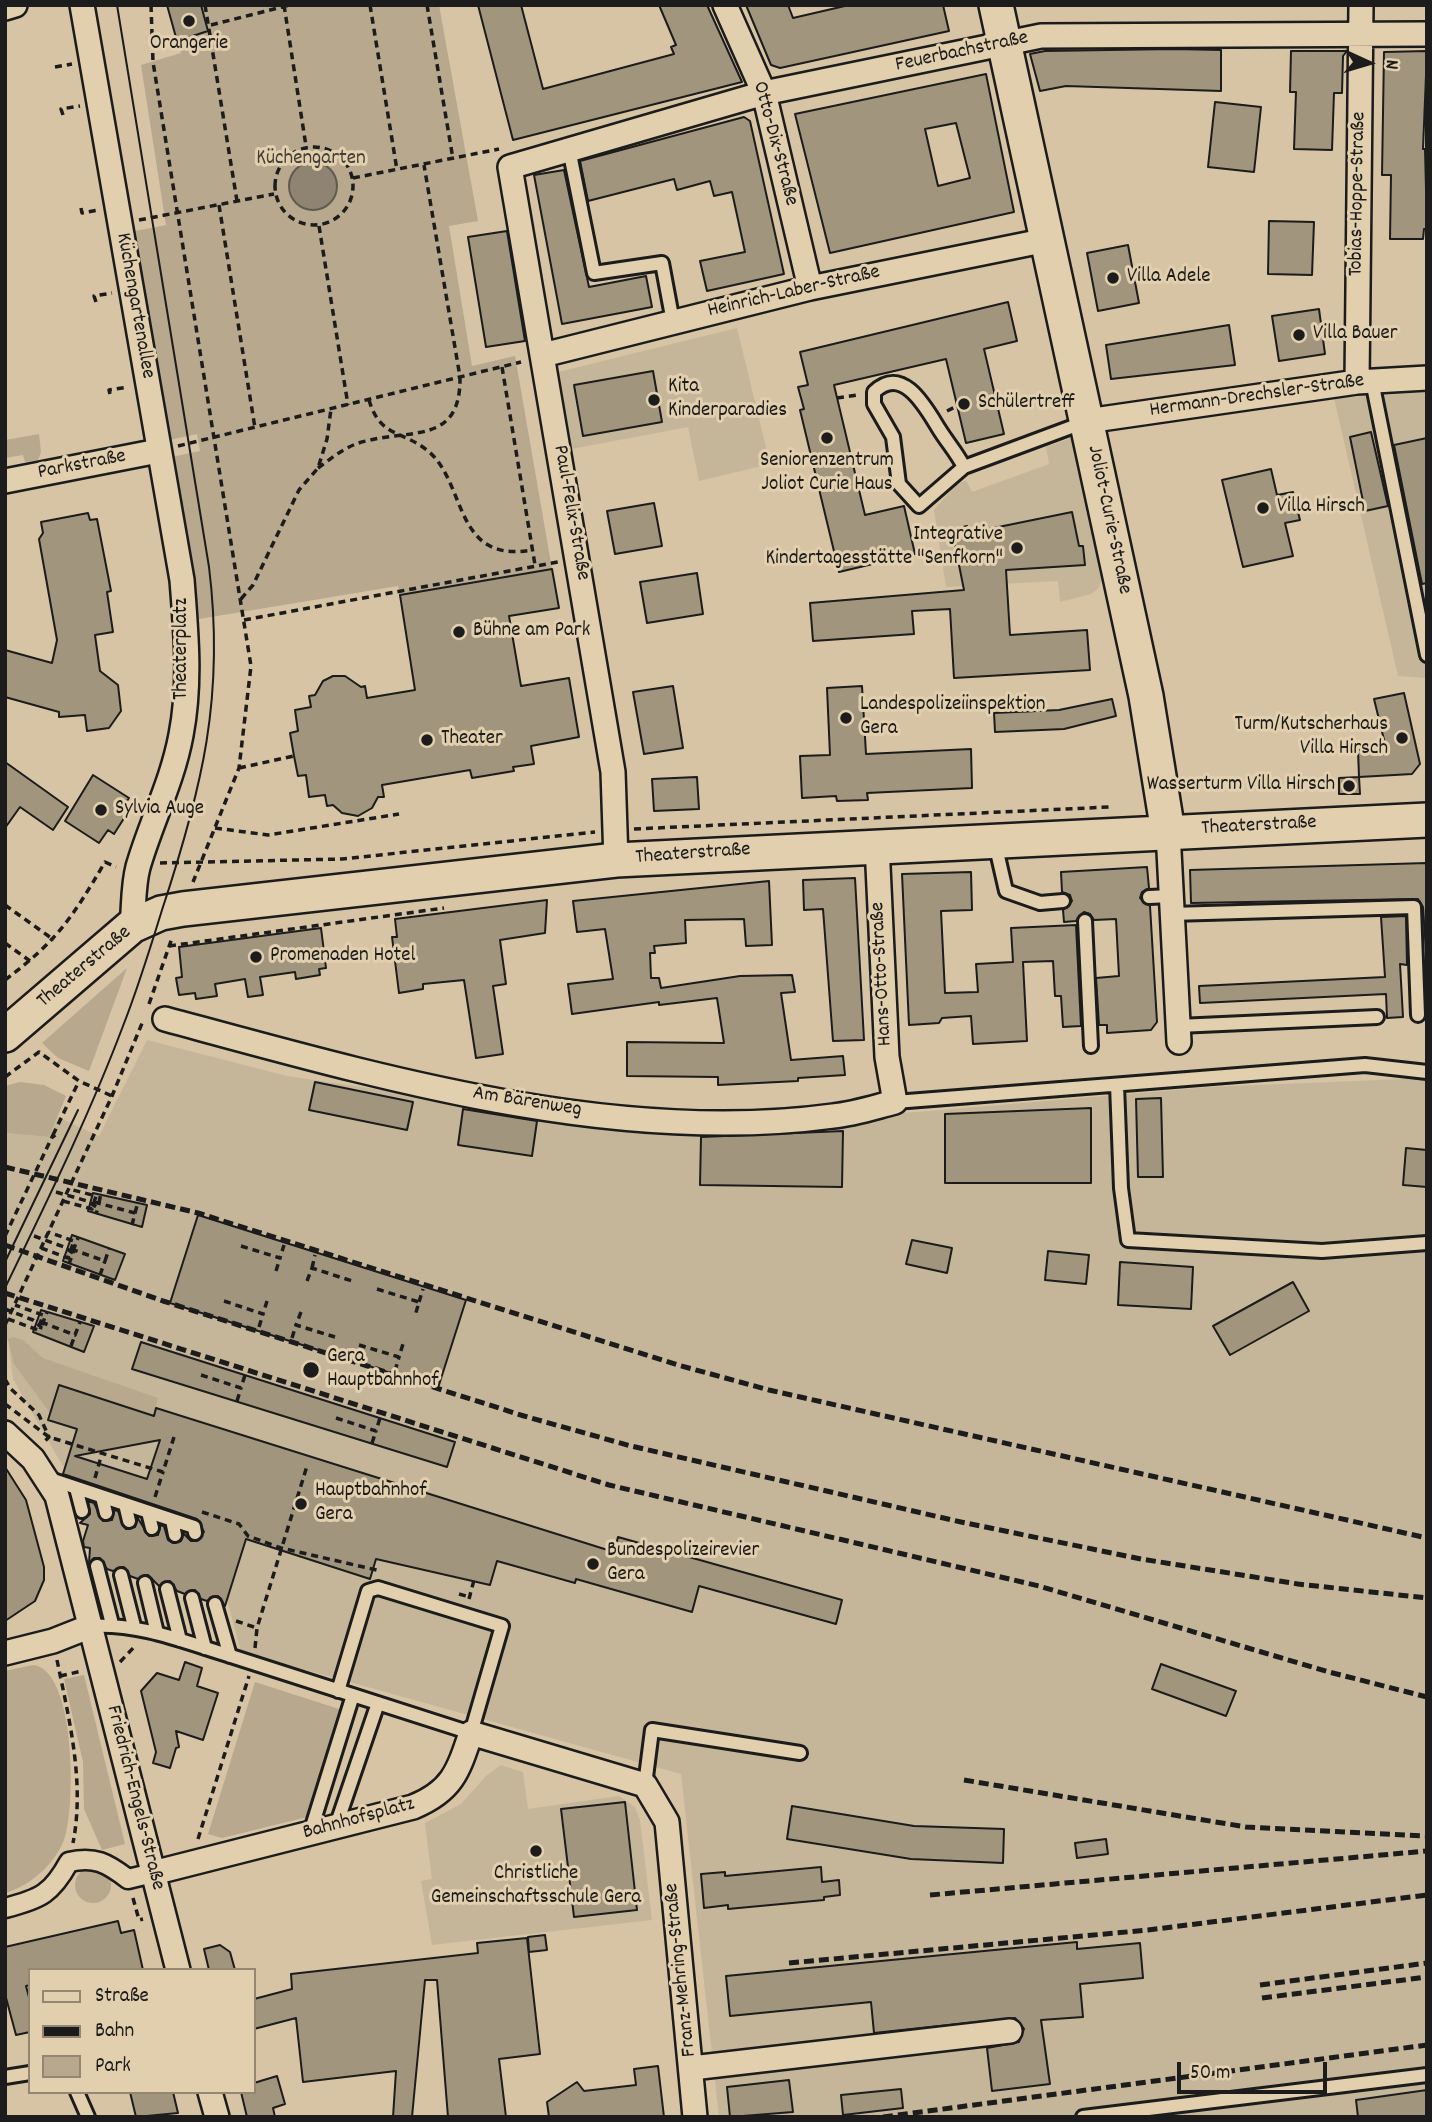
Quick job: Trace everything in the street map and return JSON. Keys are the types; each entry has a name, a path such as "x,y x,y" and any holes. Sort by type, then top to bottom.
{"main road":[{"name":"Joliot-Curie-Straße","path":"996,5 1146,696 1168,832"},
{"name":"Theaterstraße","path":"5,1035 132,926 161,913 211,905 617,845 877,845 1427,820"}],"street":[{"path":"5,8 15,5"},
{"name":"Küchengartenallee","path":"82,5 159,459"},
{"name":"Otto-Dix-Straße","path":"725,5 764,93 810,288"},
{"name":"Tobias-Hoppe-Straße","path":"1362,5 1364,382"},
{"name":"Feuerbachstraße","path":"510,167 764,93 1041,36 1427,34"},
{"name":"Paul-Felix-Straße","path":"510,167 615,782 617,845"},
{"name":"Heinrich-Laber-Straße","path":"543,355 810,288 1047,240"},
{"name":"Hermann-Drechsler-Straße","path":"1087,421 1364,382 1427,378"},
{"name":"Parkstraße","path":"5,481 159,459"},
{"name":"Theaterplatz","path":"132,926 144,865 166,796 181,734 188,674 183,580 159,459"},
{"name":"Joliot-Curie-Straße","path":"1168,832 1164,903 1179,1034"},
{"name":"Hans-Otto-Straße","path":"877,845 887,1058 895,1102"},
{"name":"Am Bärenweg","path":"165,1019 287,1052 453,1091 582,1113 678,1121 789,1120 835,1116 895,1102"},
{"name":"Friedrich-Engels-Straße","path":"5,1433 33,1459 46,1478 102,1625 153,1873 177,1968"},
{"path":"5,1653 102,1625"},
{"path":"471,1732 645,1785"},
{"name":"Bahnhofsplatz","path":"153,1873 413,1807 438,1797 450,1784 471,1732"},
{"name":"Franz-Mehring-Straße","path":"645,1785 667,1822 695,2117"},
{"path":"5,1908 42,1895 56,1886 69,1862 89,1858 107,1863 128,1879 153,1873"},
{"path":"692,2068 1010,2031"},
{"path":"210,2094 216,2117"}],"lane":[{"path":"569,149 594,273 662,262 673,322"},
{"path":"1364,382 1427,655"},
{"path":"964,467 918,395 896,383 881,385 874,392 874,404 893,437 899,484 919,506 964,467 1087,421"},
{"path":"994,840 1006,891 1040,903 1063,901"},
{"path":"1164,903 1414,907 1418,1015"},
{"path":"1085,921 1090,1046"},
{"path":"1179,1034 1377,1017"},
{"path":"895,1102 1366,1065 1427,1072"},
{"path":"1117,1085 1121,1188 1128,1240 1322,1251 1427,1243"},
{"path":"46,1478 194,1527 195,1533"},
{"path":"76,1488 82,1511"},
{"path":"102,1497 106,1513"},
{"path":"125,1504 130,1521"},
{"path":"148,1512 152,1528"},
{"path":"172,1520 176,1535"},
{"path":"97,1566 102,1625 134,1626 338,1691 471,1732 502,1626 378,1588 368,1591 338,1691"},
{"path":"121,1575 134,1626"},
{"path":"145,1583 157,1633"},
{"path":"167,1589 180,1640"},
{"path":"192,1598 205,1648"},
{"path":"215,1604 230,1656"},
{"path":"310,1833 353,1695"},
{"path":"336,1826 378,1703"},
{"path":"645,1785 652,1730 800,1753"},
{"path":"5,2077 28,2073"},
{"path":"1083,2117 1427,2075"},
{"path":"79,2094 88,2117"}],"path":[{"path":"150,5 153,62 251,666 239,768 202,860"},
{"path":"205,5 237,201"},
{"path":"209,25 290,5"},
{"path":"370,5 397,170"},
{"path":"427,5 453,159"},
{"path":"284,6 306,146"},
{"path":"179,46 212,38"},
{"path":"306,146 327,148 344,160 353,178 352,200 339,218 319,226 299,224 283,212 274,194 275,173 287,156 306,146"},
{"path":"353,178 502,148 510,167"},
{"path":"241,599 253,585 299,490 318,468 353,445 435,430 450,419 460,398 460,377 424,164"},
{"path":"120,224 274,194"},
{"path":"219,205 255,428"},
{"path":"319,226 348,405"},
{"path":"159,459 214,438 543,355"},
{"path":"502,367 535,566"},
{"path":"837,398 874,392"},
{"path":"369,400 378,423 428,451 480,538 505,551 532,550"},
{"path":"318,468 327,439 331,409"},
{"path":"244,620 578,559"},
{"path":"239,768 294,755"},
{"path":"215,828 268,835 399,814"},
{"path":"144,865 202,860 276,863 617,845"},
{"path":"5,980 54,940 74,916 105,862"},
{"path":"5,905 54,940"},
{"path":"5,1325 112,1096 169,946 450,908"},
{"path":"5,943 30,961"},
{"path":"5,1077 39,1052 79,1081 112,1096"},
{"path":"5,1236 79,1081"},
{"path":"53,1135 58,1141"},
{"path":"63,1201 92,1209 96,1196 69,1189"},
{"path":"56,1192 87,1201 97,1208"},
{"path":"96,1214 101,1193"},
{"path":"94,1202 135,1213"},
{"path":"132,1225 138,1202"},
{"path":"48,1232 74,1241 69,1264"},
{"path":"34,1237 104,1261"},
{"path":"41,1248 68,1258 78,1238"},
{"path":"276,1271 284,1245"},
{"path":"242,1246 280,1258"},
{"path":"100,1275 109,1248"},
{"path":"307,1281 315,1255"},
{"path":"312,1268 352,1281"},
{"path":"377,1289 419,1302"},
{"path":"415,1316 423,1289"},
{"path":"224,1301 263,1314"},
{"path":"259,1327 267,1301"},
{"path":"15,1305 43,1315 39,1334"},
{"path":"5,1309 41,1325 75,1335"},
{"path":"8,1319 38,1330 47,1312"},
{"path":"292,1338 301,1312"},
{"path":"71,1346 80,1322"},
{"path":"296,1325 335,1337"},
{"path":"395,1371 403,1344"},
{"path":"359,1345 399,1357"},
{"path":"201,1375 241,1388"},
{"path":"237,1401 244,1375"},
{"path":"5,1379 7,1388 35,1410"},
{"path":"5,1404 49,1437 163,1472"},
{"path":"336,1418 376,1431"},
{"path":"372,1443 380,1418"},
{"path":"167,1501 155,1497 174,1437"},
{"path":"188,1864 254,1663 257,1628 307,1466"},
{"path":"192,1509 239,1524 248,1536 282,1548 385,1572"},
{"path":"458,1593 470,1597"},
{"path":"53,1641 75,1753 77,1824 69,1862"}],"shaded area":[{"path":"313,162 330,169 337,186 330,203 313,210 296,203 289,186 296,169"},
{"name":"Kita Kinderparadies","path":"737,328 770,464 699,481 688,427 561,451 550,374"},
{"path":"1427,392 1427,678 1398,676 1334,398"},
{"name":"Integrative Kindertagesstätte \"Senfkorn\"","path":"1071,438 1102,579 1099,588 1091,594 1060,602 1058,581 946,587 934,510 955,486 966,480 972,492 1049,464 1046,447"},
{"path":"147,1040 287,1076 645,1129 917,1112 1210,1087 1427,1078 1427,2117 719,2117 681,1774 241,1652 205,1519 65,1470 13,1379 8,1340 5,1338 5,1133 49,1137 58,1117 99,1136"},
{"name":"Christliche Gemeinschaftsschule Gera","path":"501,1765 523,1772 528,1809 619,1796 635,1807 640,1820 652,1920 432,1945 421,1881 432,1879 425,1823 461,1804 486,1776"}],"green space":[{"name":"Küchengarten","path":"201,5 439,5 478,221 449,226 472,366 515,356 552,569 400,595 398,586 193,620 167,458 200,451 197,434 165,441 130,232 166,225 141,65 181,53 177,41 208,31"},
{"path":"39,434 41,452 38,460 25,462 23,455 5,458 5,440"},
{"path":"127,968 89,1071 58,1058 42,1043"},
{"path":"20,1082 44,1085 66,1096 49,1137 5,1133 5,1086"},
{"path":"13,1337 23,1340 43,1358 158,1398 150,1430 146,1416 139,1411 60,1385 50,1413 14,1364 8,1339"},
{"path":"33,1665 47,1672 58,1690 65,1714 71,1772 68,1824 60,1849 48,1866 32,1880 5,1893 5,1671"},
{"path":"84,1675 125,1844 102,1850 84,1809 83,1762 64,1679"},
{"path":"255,1682 342,1710 307,1817 222,1838 208,1834"},
{"path":"93,1867 106,1872 111,1885 106,1898 93,1903 80,1898 75,1885 80,1872"}],"building":[{"name":"Orangerie","path":"167,5 201,5 208,31 177,41"},
{"path":"478,5 521,5 543,89 674,54 671,47 676,45 659,5 707,5 742,82 513,140"},
{"path":"746,5 788,5 793,18 849,5 943,5 949,31 780,68 771,65"},
{"path":"1221,50 1221,91 1066,86 1040,91 1030,54 1045,51"},
{"path":"1291,51 1347,51 1343,56 1342,93 1334,93 1332,150 1294,149 1296,92 1290,92"},
{"path":"1427,51 1423,149 1427,229 1424,229 1423,239 1390,239 1391,175 1382,175 1384,52"},
{"path":"986,74 1014,212 830,253 795,114","holes":["956,123 970,178 938,186 925,129"]},
{"path":"1215,102 1261,107 1254,172 1208,167"},
{"path":"744,117 750,121 784,274 707,291 700,261 745,252 732,192 714,196 710,181 677,190 674,179 588,201 580,161"},
{"path":"564,170 589,287 646,276 652,307 562,324 534,175"},
{"path":"1269,221 1314,222 1312,275 1268,274"},
{"path":"507,231 525,341 486,347 468,237"},
{"name":"Villa Adele","path":"1128,245 1139,303 1098,311 1087,253"},
{"name":"Seniorenzentrum Joliot Curie Haus","path":"1008,302 1017,341 984,349 1004,434 966,443 946,359 834,385 865,515 904,506 915,554 839,572 800,410 804,409 798,387 808,385 800,352"},
{"name":"Villa Bauer","path":"1319,309 1325,354 1279,361 1272,316"},
{"path":"1229,325 1235,365 1111,379 1106,345"},
{"path":"653,371 662,422 583,436 574,385"},
{"path":"1371,432 1388,506 1365,511 1350,437"},
{"path":"1427,438 1427,583 1422,584 1394,445"},
{"name":"Villa Hirsch","path":"1271,469 1277,495 1293,492 1300,520 1285,523 1293,556 1243,567 1222,480"},
{"path":"654,503 662,546 615,554 607,511"},
{"path":"1072,512 1079,546 1083,546 1085,565 1006,570 1010,635 1087,630 1090,670 954,678 950,609 912,611 914,634 813,641 810,603 964,590 952,530 967,526 969,533"},
{"path":"88,513 90,520 97,519 111,591 107,592 113,632 95,635 100,671 118,685 121,711 109,728 87,731 85,715 59,717 59,712 5,697 5,650 52,663 57,640 39,539 43,533 41,522"},
{"name":"Theater","path":"552,569 559,608 509,616 521,686 569,678 579,737 531,746 534,764 513,767 514,771 472,778 470,770 382,785 384,797 378,797 372,808 358,816 342,813 333,805 327,806 325,795 309,797 306,775 298,776 290,733 298,731 295,710 311,707 309,696 315,695 323,681 333,676 345,676 361,687 365,686 367,698 415,690 400,595"},
{"path":"697,573 703,614 647,623 640,582"},
{"path":"673,686 683,748 644,754 633,692"},
{"name":"Landespolizeiinspektion Gera","path":"862,686 866,754 971,749 972,788 867,793 868,800 837,801 836,796 802,798 800,756 830,755 827,688"},
{"name":"Turm/Kutscherhaus Villa Hirsch","path":"1404,693 1420,764 1412,774 1359,777 1358,750 1386,748 1374,699"},
{"path":"1112,699 1116,716 1064,729 995,732 994,713 1059,710"},
{"path":"5,762 68,807 53,830 20,807 5,828"},
{"name":"Sylvia Auge","path":"93,775 129,798 122,808 128,812 114,834 108,830 99,843 65,821"},
{"path":"697,777 699,809 654,811 652,779"},
{"name":"Wasserturm Villa Hirsch","path":"1359,777 1360,794 1339,794 1339,778"},
{"path":"1427,863 1427,967 1423,907 1418,899 1191,903 1190,870"},
{"path":"1147,867 1149,888 1142,892 1140,898 1150,906 1157,1022 1151,1030 1107,1033 1107,1025 1099,1025 1096,978 1119,976 1116,919 1094,920 1090,914 1084,912 1076,921 1064,922 1063,910 1072,901 1070,895 1062,892 1061,872"},
{"path":"971,872 972,910 941,911 945,993 978,992 976,964 1013,962 1011,928 1076,925 1081,1026 1063,1027 1061,996 1055,996 1053,961 1023,962 1027,1041 973,1044 971,1016 942,1018 939,1023 909,1025 902,874"},
{"path":"855,878 864,1040 833,1041 823,909 804,910 803,880"},
{"path":"769,881 772,945 746,946 744,919 685,920 686,943 654,946 655,953 650,953 651,978 659,978 661,988 740,976 792,975 795,992 781,993 791,1060 843,1056 845,1075 798,1078 798,1081 718,1085 718,1077 627,1076 627,1042 724,1043 717,998 659,1005 659,1002 572,1014 568,984 613,979 605,929 577,932 573,901"},
{"path":"547,900 545,933 500,940 506,984 493,986 503,1054 476,1058 464,980 423,984 423,989 399,993 392,937 397,937 395,919"},
{"path":"1406,916 1407,965 1400,964 1403,1017 1387,1018 1386,994 1200,1003 1199,986 1385,977 1381,917"},
{"path":"321,928 326,968 319,969 320,975 296,979 295,972 260,977 263,995 248,997 245,979 215,984 217,996 196,999 195,993 179,995 176,978 182,977 179,947"},
{"path":"315,1082 413,1102 407,1130 309,1110"},
{"path":"1161,1098 1163,1177 1138,1177 1136,1099"},
{"path":"1091,1108 1091,1183 945,1183 945,1114"},
{"path":"463,1109 537,1121 532,1156 458,1145"},
{"path":"843,1131 842,1187 700,1185 701,1137"},
{"path":"1406,1148 1427,1150 1427,1187 1403,1185"},
{"path":"93,1193 147,1205 142,1227 88,1211"},
{"path":"198,1215 466,1300 438,1388 170,1303"},
{"path":"72,1235 125,1254 115,1280 63,1261"},
{"path":"912,1240 952,1248 947,1273 906,1264"},
{"path":"1048,1251 1089,1255 1086,1284 1045,1280"},
{"path":"1120,1262 1193,1267 1191,1309 1118,1305"},
{"path":"1293,1282 1309,1311 1230,1355 1213,1326"},
{"path":"41,1310 94,1326 84,1352 33,1332"},
{"path":"141,1342 455,1442 447,1467 132,1369"},
{"path":"59,1385 154,1416 156,1408 614,1552 618,1537 842,1600 836,1624 699,1586 692,1612 576,1579 575,1583 497,1561 490,1585 376,1559 370,1579 246,1539 225,1606 218,1596 207,1601 201,1599 195,1590 185,1594 177,1591 170,1581 159,1586 148,1575 138,1579 130,1576 124,1567 113,1571 107,1569 100,1558 94,1558 89,1563 90,1548 84,1547 83,1541 88,1525 80,1523 90,1514 88,1501 94,1503 103,1521 112,1520 114,1510 118,1511 126,1529 135,1527 137,1517 149,1536 158,1535 160,1525 164,1526 168,1540 173,1543 181,1541 183,1533 191,1541 197,1541 204,1532 197,1519 63,1474 77,1429 48,1420","holes":["160,1440 147,1479 75,1456"]},
{"path":"5,1467 26,1500 44,1567 44,1580 35,1601 5,1621"},
{"path":"185,1662 202,1668 197,1686 218,1693 203,1740 176,1731 179,1747 176,1748 170,1768 153,1763 156,1752 141,1691 157,1673 179,1680"},
{"path":"1161,1664 1236,1691 1226,1716 1152,1689"},
{"path":"625,1802 637,1910 574,1917 561,1809"},
{"path":"792,1806 914,1826 1004,1829 1003,1863 911,1859 787,1839"},
{"path":"1106,1839 1108,1854 1077,1858 1075,1843"},
{"path":"821,1867 822,1882 839,1880 840,1895 824,1897 824,1900 728,1909 728,1905 704,1908 701,1874 725,1872 725,1876"},
{"path":"118,1921 121,1933 134,1930 143,1968 28,1968 28,2032 16,2035 5,1994 5,1947"},
{"path":"545,1935 547,1950 529,1952 528,1937"},
{"path":"527,1938 540,2054 499,2059 506,2117 448,2117 437,1980 425,1980 412,2117 393,2117 396,2071 303,2082 296,2018 256,2028 256,1998 292,1989 291,1974 478,1953 477,1943"},
{"path":"1077,1942 1077,1949 1140,1943 1143,1978 1080,1984 1083,2017 1041,2020 1050,2084 992,2091 987,2048 1019,2042 1024,2029 1015,2018 874,2033 871,2002 730,2016 726,1976"},
{"path":"220,1945 230,1952 234,1968 209,1968 204,1949"},
{"path":"658,2066 664,2117 549,2117 547,2102 577,2082 584,2091 636,2085 634,2069"},
{"path":"277,2076 285,2104 273,2108 275,2117 247,2117 241,2094 256,2094 256,2082"},
{"path":"789,2080 793,2112 730,2117 727,2087"},
{"path":"901,2089 903,2108 843,2115 841,2095"},
{"path":"1427,2090 1427,2117 1358,2117 1356,2100"},
{"path":"130,2094 173,2094 178,2113 136,2117"}],"tram line":[{"path":"5,1288 82,1126 134,997 188,824 207,741 212,700 214,658 209,567 117,5"},
{"path":"5,1262 78,1110"}],"railway":[{"path":"5,1167 198,1213 678,1365 769,1390 1427,1538"},
{"path":"5,1245 163,1301 524,1416 631,1446 961,1522 1141,1559 1298,1584 1427,1598"},
{"path":"5,1293 609,1485 1039,1586 1329,1672 1427,1697"},
{"path":"964,1780 1246,1827 1427,1836"},
{"path":"930,1895 1427,1851"},
{"path":"789,1963 1148,1930 1427,1895"},
{"path":"1260,1985 1427,1963"},
{"path":"1262,1998 1427,1977"},
{"path":"883,2117 1427,2045"}],"place":[{"name":"Orangerie","path":"189,21"},
{"name":"Villa Adele","path":"1113,278"},
{"name":"Villa Bauer","path":"1299,335"},
{"name":"Kita Kinderparadies","path":"654,400"},
{"name":"Schülertreff","path":"964,404"},
{"name":"Seniorenzentrum Joliot Curie Haus","path":"827,438"},
{"name":"Villa Hirsch","path":"1263,508"},
{"name":"Integrative Kindertagesstätte \"Senfkorn\"","path":"1017,548"},
{"name":"Bühne am Park","path":"459,632"},
{"name":"Landespolizeiinspektion Gera","path":"846,718"},
{"name":"Turm/Kutscherhaus Villa Hirsch","path":"1402,738"},
{"name":"Theater","path":"427,740"},
{"name":"Wasserturm Villa Hirsch","path":"1349,786"},
{"name":"Sylvia Auge","path":"101,810"},
{"name":"Promenaden Hotel","path":"256,957"},
{"name":"Gera Hauptbahnhof","path":"311,1370"},
{"name":"Hauptbahnhof Gera","path":"301,1504"},
{"name":"Bundespolizeirevier Gera","path":"593,1564"},
{"name":"Christliche Gemeinschaftsschule Gera","path":"536,1851"}]}
